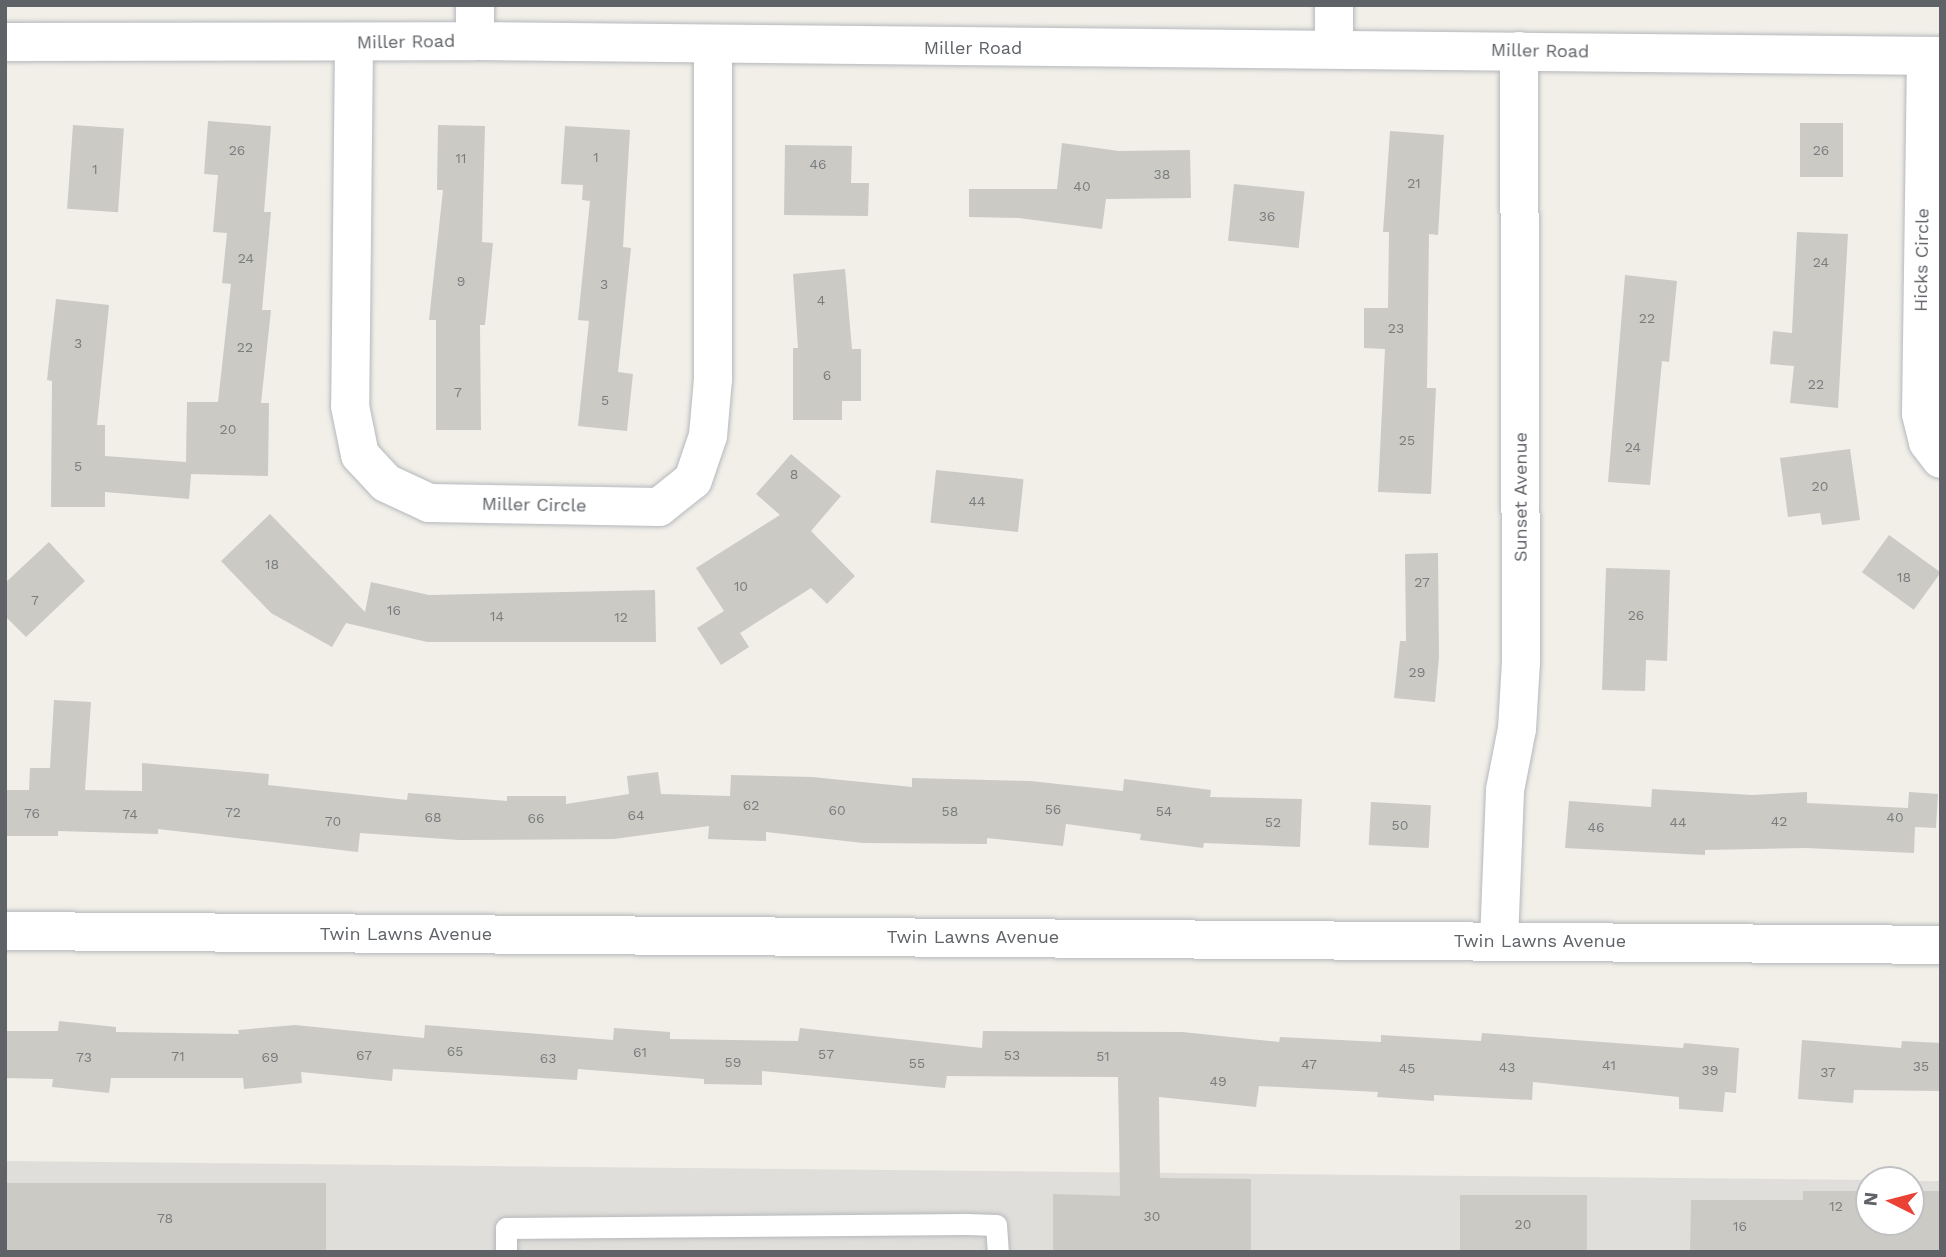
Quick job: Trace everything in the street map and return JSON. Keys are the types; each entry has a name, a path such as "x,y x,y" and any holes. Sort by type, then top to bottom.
{"street":[{"path":"1334,5 1334,49"},
{"name":"Miller Road","path":"5,42 354,43 475,23 713,47 1334,49 1933,56"},
{"name":"Miller Circle","path":"354,43 350,406 360,455 386,483 429,503 659,507 693,480 708,436 713,379 713,47"},
{"name":"Sunset Avenue","path":"1499,941 1505,790 1517,729 1521,662 1519,51"},
{"name":"Hicks Circle","path":"1933,56 1921,414 1928,442 1941,459"},
{"name":"Twin Lawns Avenue","path":"5,931 1941,945"}],"lane":[{"path":"506,1252 506,1228 966,1224 996,1225 998,1252"}],"shaded area":[{"path":"5,1161 1855,1180 1855,1236 1925,1236 1925,1181 1941,1181 1941,1252 5,1252"}],"building":[{"path":"208,121 271,126 264,212 271,212 262,310 271,310 261,403 269,403 268,476 191,474 189,499 105,492 105,507 51,507 52,381 47,380 56,299 109,305 97,425 105,425 105,456 186,462 187,402 218,402 231,284 222,283 227,233 213,232 218,175 204,174"},
{"path":"1800,123 1843,123 1843,177 1800,177"},
{"path":"73,125 124,129 118,212 67,209"},
{"path":"438,125 485,126 482,242 493,243 485,325 480,325 481,430 436,430 436,320 429,320 443,190 437,190"},
{"path":"565,126 630,130 623,247 631,248 618,372 633,374 627,431 578,426 589,321 578,320 590,201 582,200 583,185 561,184"},
{"path":"1390,131 1444,135 1438,235 1429,234 1427,388 1436,388 1431,494 1378,492 1385,349 1364,348 1364,308 1388,308 1389,232 1383,232"},
{"path":"1062,143 1119,151 1190,150 1191,198 1106,199 1102,229 1019,218 969,217 969,189 1057,189"},
{"path":"785,145 852,146 851,183 869,183 868,216 784,215"},
{"path":"1234,184 1305,191 1299,248 1228,241"},
{"path":"1797,232 1848,234 1838,408 1790,403 1794,366 1770,364 1773,331 1792,333"},
{"path":"845,269 852,349 861,349 861,401 842,401 842,420 793,420 793,348 798,348 793,274"},
{"path":"1625,275 1677,281 1669,362 1662,361 1650,485 1608,482"},
{"path":"1850,449 1860,520 1822,525 1820,513 1788,517 1780,458"},
{"path":"791,454 841,496 811,531 855,576 827,604 811,588 740,633 749,647 721,665 697,628 724,611 696,568 780,515 756,494"},
{"path":"936,470 1024,479 1018,532 930,523"},
{"path":"270,514 365,612 371,582 429,595 655,590 656,642 427,642 346,623 332,647 271,613 221,561"},
{"path":"1889,535 1941,573 1914,610 1862,572"},
{"path":"49,542 85,581 26,637 5,616 5,583"},
{"path":"1438,553 1439,657 1435,702 1394,698 1400,641 1406,641 1405,554"},
{"path":"1606,568 1670,570 1667,661 1646,660 1645,691 1602,690"},
{"path":"54,700 91,702 85,790 142,791 142,763 269,774 268,785 407,800 408,793 507,801 507,796 566,796 566,804 629,794 627,776 658,772 661,794 730,796 731,775 812,777 912,787 912,778 1030,781 1123,791 1124,779 1211,790 1210,797 1302,799 1300,847 1204,843 1203,848 1140,840 1141,834 1066,824 1063,846 987,838 987,844 863,843 766,832 766,841 708,839 709,826 614,839 459,840 360,833 358,852 158,829 158,834 58,831 58,836 5,836 5,790 29,790 30,768 50,768"},
{"path":"1652,789 1752,795 1807,792 1807,803 1908,808 1909,792 1938,794 1936,828 1915,827 1914,853 1806,848 1705,850 1705,855 1565,848 1569,801 1651,807"},
{"path":"1371,802 1431,805 1429,848 1369,845"},
{"path":"59,1021 116,1027 116,1032 239,1034 238,1030 295,1025 424,1038 425,1025 613,1040 614,1028 670,1032 670,1039 798,1041 800,1028 982,1048 983,1031 1182,1032 1279,1042 1280,1037 1381,1042 1381,1035 1481,1041 1482,1033 1683,1048 1684,1043 1739,1048 1736,1093 1725,1092 1723,1112 1679,1109 1679,1097 1533,1082 1532,1100 1434,1095 1434,1101 1377,1097 1378,1092 1259,1086 1256,1107 1159,1097 1160,1178 1251,1179 1251,1252 1053,1252 1053,1194 1120,1196 1118,1077 947,1076 945,1088 762,1071 762,1085 704,1084 704,1079 578,1069 577,1080 393,1069 392,1081 301,1072 302,1083 244,1089 243,1078 111,1078 109,1093 52,1087 53,1079 5,1078 5,1031 58,1031"},
{"path":"1802,1040 1901,1048 1902,1041 1941,1043 1941,1091 1854,1090 1853,1103 1798,1099"},
{"path":"5,1183 326,1183 326,1252 5,1252"},
{"path":"1803,1191 1855,1191 1855,1236 1925,1236 1925,1191 1941,1191 1941,1252 1690,1252 1691,1200 1803,1200"},
{"path":"1460,1195 1587,1195 1587,1252 1460,1252"}]}
